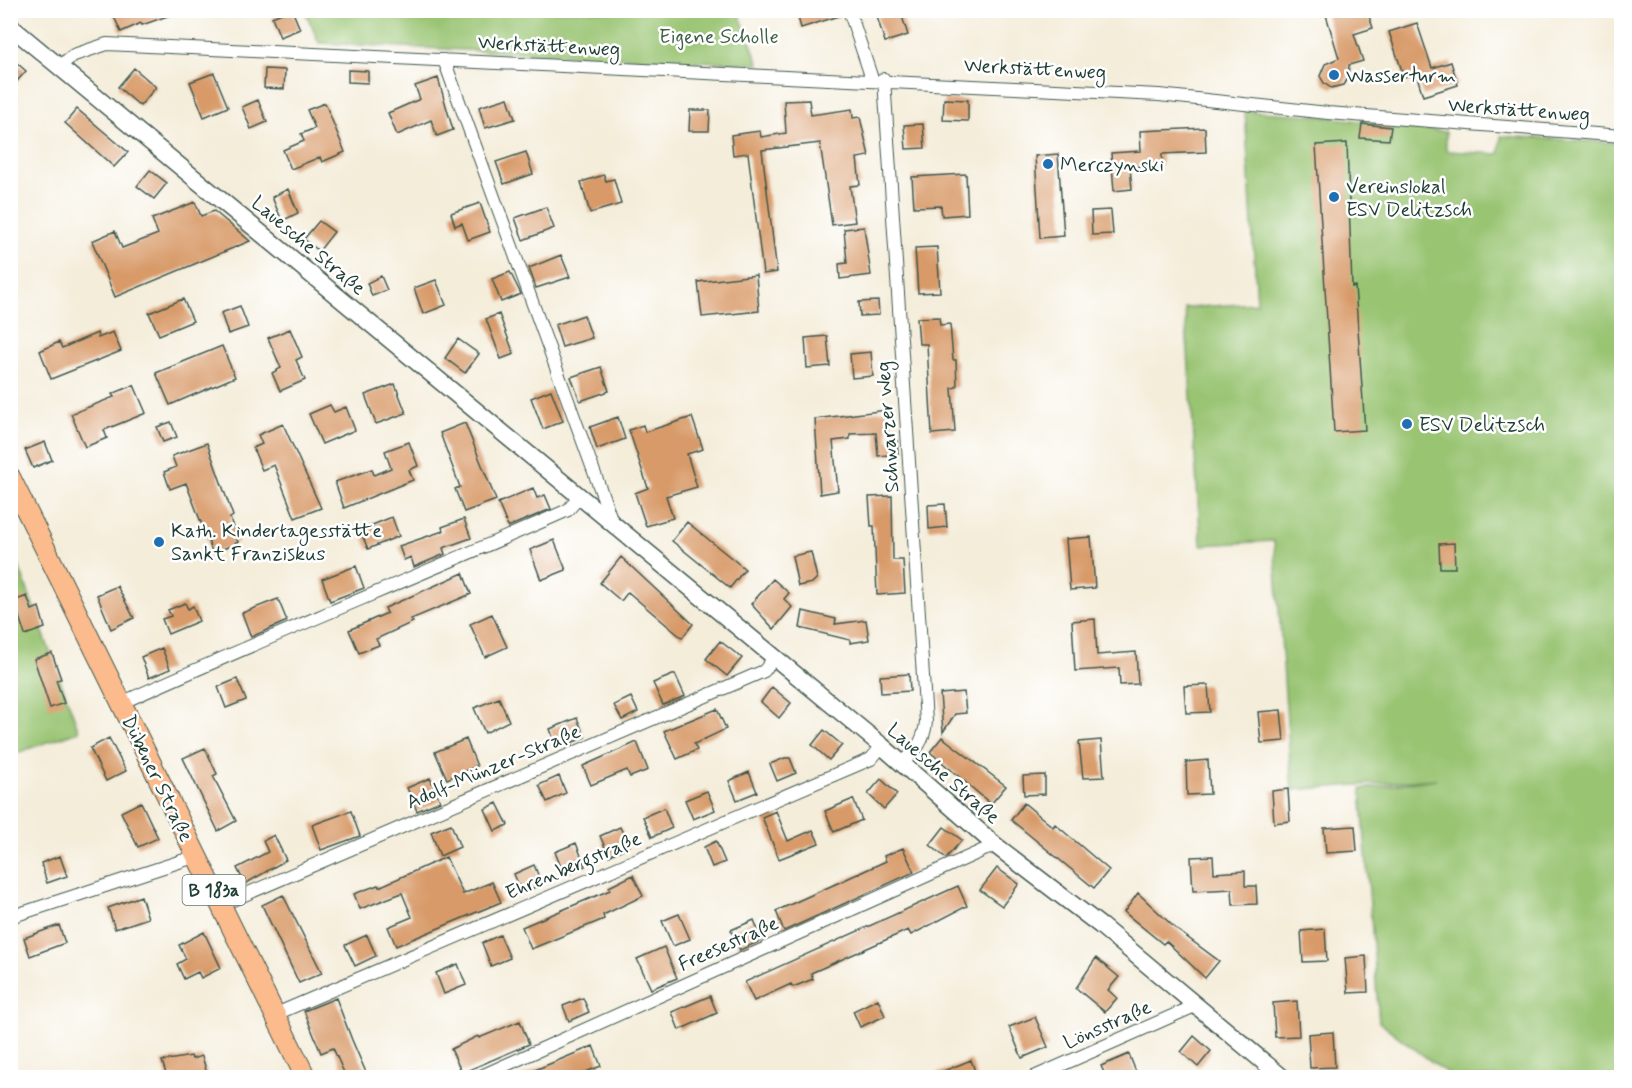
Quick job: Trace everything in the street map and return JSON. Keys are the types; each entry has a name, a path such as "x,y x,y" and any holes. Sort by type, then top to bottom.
{"main road":[{"name":"Dübener Straße","path":"10,477 306,1077"}],"street":[{"name":"Schwarzer Weg","path":"849,10 878,79 926,722 924,737 920,744 902,763"},
{"name":"Lauesche Straße","path":"10,26 775,657 902,763 995,845 1197,1005 1283,1077"},
{"name":"Werkstättenweg","path":"59,66 74,55 107,44 1160,94 1340,114 1622,136"},
{"path":"444,60 613,524"},
{"path":"121,703 252,644 364,599 567,510 580,496"},
{"name":"Adolf-Münzer-Straße","path":"221,905 764,671 775,657"},
{"name":"Ehrenbergstraße","path":"276,1014 871,759 882,746"},
{"name":"Freesestraße","path":"477,1077 995,845"},
{"path":"10,917 196,855"},
{"name":"Lönsstraße","path":"1032,1077 1197,1005"}],"green space":[{"name":"Eigene Scholle","path":"305,11 738,11 759,64 319,43"},
{"name":"ESV Delitzsch","path":"1245,111 1311,115 1446,132 1446,151 1499,154 1501,136 1621,143 1621,1077 1452,1077 1379,1022 1361,789 1437,779 1292,790 1274,541 1201,545 1185,308 1257,303"},
{"path":"10,542 79,731 11,755 10,755"}],"building":[{"path":"111,10 179,10 179,12 142,25 141,23 121,32"},
{"path":"292,10 300,29 280,37 272,17"},
{"path":"796,10 841,10 842,15 801,28"},
{"path":"900,10 908,35 885,42 877,17"},
{"path":"1341,10 1367,10 1373,28 1354,34 1363,61 1349,65 1348,77 1343,85 1331,88 1320,76 1325,64 1339,58 1326,15"},
{"path":"1417,23 1432,68 1451,62 1458,85 1423,96 1416,73 1404,77 1389,32"},
{"path":"10,57 26,71 10,89"},
{"path":"134,68 156,87 140,106 118,87"},
{"path":"265,69 285,70 284,89 264,88"},
{"path":"348,70 368,71 368,83 348,82"},
{"path":"214,73 228,107 204,117 190,82"},
{"path":"438,78 453,130 437,136 431,120 397,135 388,113 420,99 415,86"},
{"path":"508,98 515,119 485,128 479,107"},
{"path":"944,99 968,100 968,121 943,120"},
{"path":"258,100 267,122 251,129 242,107"},
{"path":"809,100 811,115 852,109 853,118 860,117 869,156 857,158 860,185 850,186 855,222 832,225 820,143 762,150 777,272 763,274 748,153 733,155 731,135 760,131 761,137 786,133 784,101"},
{"path":"325,103 345,152 322,162 320,157 291,169 283,150 304,141 301,134 315,128 307,110"},
{"path":"77,109 128,152 114,167 65,123"},
{"path":"690,110 710,110 709,131 689,131"},
{"path":"923,124 925,148 906,149 904,125"},
{"path":"1362,124 1391,127 1389,140 1360,138"},
{"path":"1205,128 1206,152 1162,154 1162,165 1130,167 1132,189 1114,191 1111,153 1141,151 1140,131"},
{"path":"1347,143 1352,287 1355,286 1365,430 1334,432 1316,145"},
{"path":"526,152 533,174 504,184 496,162"},
{"path":"1058,154 1064,236 1040,238 1035,156"},
{"path":"150,170 167,183 154,199 137,186"},
{"path":"966,174 968,214 942,216 941,206 914,207 912,177"},
{"path":"604,175 606,181 614,179 621,204 590,213 581,182"},
{"path":"288,189 298,213 282,221 272,197"},
{"path":"195,202 201,216 214,211 250,241 115,297 92,241 115,231 122,248 158,234 152,219"},
{"path":"480,203 490,232 468,240 462,223 455,226 451,213"},
{"path":"546,207 554,228 523,240 515,218"},
{"path":"1111,210 1113,234 1092,235 1091,211"},
{"path":"319,221 334,232 319,251 304,239"},
{"path":"864,227 871,275 840,279 839,264 847,263 844,229"},
{"path":"937,247 940,292 918,293 915,248"},
{"path":"561,255 570,277 536,288 529,268"},
{"path":"510,272 521,294 501,302 492,279"},
{"path":"756,275 759,311 702,317 698,282"},
{"path":"381,276 387,290 372,296 367,283"},
{"path":"436,280 446,305 423,314 414,288"},
{"path":"183,299 193,321 159,335 149,313"},
{"path":"878,301 879,315 860,316 859,302"},
{"path":"240,306 248,327 228,334 221,313"},
{"path":"499,314 514,354 501,359 486,319"},
{"path":"584,315 592,338 562,347 555,325"},
{"path":"939,317 940,325 950,324 953,360 956,360 957,387 952,388 955,432 932,434 927,344 919,344 917,318"},
{"path":"290,329 302,357 296,360 305,380 280,391 272,373 281,368 268,338"},
{"path":"113,332 121,351 51,379 40,351 59,342 62,348 97,333 98,338"},
{"path":"827,336 830,366 807,368 805,338"},
{"path":"458,339 479,354 465,373 445,358"},
{"path":"222,346 235,377 170,405 156,373"},
{"path":"871,352 873,376 852,378 850,354"},
{"path":"601,367 609,391 580,401 571,377"},
{"path":"395,384 406,413 376,424 365,395"},
{"path":"134,385 146,413 104,430 107,438 85,447 71,414 114,397 112,394"},
{"path":"551,390 563,421 543,429 531,398"},
{"path":"330,405 334,412 346,407 355,430 322,444 309,414"},
{"path":"887,410 888,440 897,440 898,454 878,456 876,433 850,434 850,439 833,441 838,491 820,494 815,419"},
{"path":"618,417 625,439 597,449 590,427"},
{"path":"692,417 703,449 687,454 697,487 666,496 673,518 646,526 635,493 648,488 629,430 643,425 645,432"},
{"path":"171,422 177,437 163,442 157,427"},
{"path":"465,423 496,500 464,512 455,489 460,487 440,433"},
{"path":"283,424 321,508 295,518 274,465 262,470 253,448 262,444 258,435"},
{"path":"45,442 52,460 33,468 25,450"},
{"path":"409,442 418,466 409,470 413,480 344,508 335,482 372,469 374,475 391,468 385,451"},
{"path":"207,443 233,516 230,518 238,542 213,554 186,483 170,489 164,472 176,467 172,456"},
{"path":"533,488 537,498 545,495 551,509 508,527 498,503"},
{"path":"892,496 893,560 903,560 905,593 877,595 874,526 871,526 869,497"},
{"path":"945,504 947,527 929,529 928,505"},
{"path":"392,517 399,536 368,549 360,530"},
{"path":"464,519 471,538 443,548 445,554 414,567 411,557 404,560 399,546 443,531 442,527"},
{"path":"687,522 745,569 730,588 672,541"},
{"path":"1091,537 1095,588 1070,590 1066,539"},
{"path":"554,540 566,570 541,580 530,550"},
{"path":"1454,543 1455,568 1440,568 1439,544"},
{"path":"811,552 817,578 812,583 798,586 792,556"},
{"path":"621,557 693,624 682,638 628,592 621,601 600,583"},
{"path":"356,566 364,588 330,601 322,579"},
{"path":"463,573 471,594 411,619 413,622 376,639 379,645 359,653 349,630 387,613 385,608"},
{"path":"773,579 789,593 784,599 792,607 774,629 751,604"},
{"path":"117,586 134,618 111,629 97,595"},
{"path":"27,596 32,610 39,607 45,628 25,635 14,601"},
{"path":"278,599 287,621 251,637 242,613"},
{"path":"185,603 188,609 193,606 199,621 168,634 162,619 171,616 168,610"},
{"path":"803,611 836,619 835,624 866,620 869,640 850,643 850,640 800,628"},
{"path":"492,614 507,647 485,657 470,624"},
{"path":"1095,619 1097,655 1136,652 1138,684 1120,685 1119,668 1075,671 1072,621"},
{"path":"720,641 742,658 727,676 706,659"},
{"path":"162,648 170,669 149,678 141,657"},
{"path":"52,653 61,679 56,680 64,703 50,708 34,659"},
{"path":"675,674 685,696 663,705 653,683"},
{"path":"909,674 910,691 881,693 880,676"},
{"path":"237,679 246,700 226,708 218,687"},
{"path":"1208,685 1210,712 1186,713 1184,686"},
{"path":"772,687 791,703 779,718 761,702"},
{"path":"964,692 966,713 955,714 943,732 940,694"},
{"path":"631,697 638,712 622,720 614,705"},
{"path":"499,698 509,721 485,733 474,708"},
{"path":"717,709 726,729 694,744 697,750 677,759 664,731"},
{"path":"1281,710 1284,741 1261,743 1258,712"},
{"path":"577,718 585,737 564,746 560,738 554,740 550,729"},
{"path":"824,730 842,745 829,760 812,745"},
{"path":"942,737 1006,786 991,804 930,752"},
{"path":"109,738 126,771 106,781 90,748"},
{"path":"466,739 477,766 447,779 435,752"},
{"path":"1101,740 1104,777 1083,778 1079,742"},
{"path":"637,742 648,770 630,777 627,770 591,785 583,766"},
{"path":"205,748 217,774 213,776 236,821 218,831 183,758"},
{"path":"790,758 796,773 777,781 770,764"},
{"path":"1208,760 1210,794 1187,795 1186,762"},
{"path":"749,772 757,792 737,800 729,781"},
{"path":"1045,775 1045,794 1024,795 1023,776"},
{"path":"559,776 566,793 547,802 539,785"},
{"path":"430,778 440,801 417,811 407,788"},
{"path":"881,779 897,794 884,809 868,794"},
{"path":"1288,789 1290,821 1274,823 1272,791"},
{"path":"707,791 715,810 693,819 685,800"},
{"path":"853,799 862,820 834,832 825,811"},
{"path":"141,802 158,838 138,847 121,812"},
{"path":"497,803 508,825 495,831 485,809"},
{"path":"1024,803 1053,827 1055,824 1109,870 1094,888 1011,820"},
{"path":"664,808 672,828 652,837 643,817"},
{"path":"351,811 360,836 321,850 312,825"},
{"path":"776,811 788,841 813,830 819,843 779,859 762,817"},
{"path":"451,824 460,847 440,856 431,832"},
{"path":"1355,826 1357,851 1326,853 1324,828"},
{"path":"620,827 629,846 609,856 600,836"},
{"path":"944,827 962,840 946,858 930,845"},
{"path":"274,835 286,860 245,884 237,868 268,852 263,841"},
{"path":"716,841 725,862 712,867 704,847"},
{"path":"576,843 585,866 564,875 555,852"},
{"path":"903,848 914,872 784,931 776,911 886,861 884,856"},
{"path":"60,856 67,876 47,883 41,863"},
{"path":"1213,856 1214,873 1245,871 1245,886 1256,886 1257,904 1233,905 1232,889 1193,891 1191,857"},
{"path":"446,857 463,894 492,882 501,902 396,946 388,927 412,917 402,893 360,909 354,894 378,885 379,887"},
{"path":"534,865 542,884 522,893 514,874"},
{"path":"997,868 1019,884 1002,906 980,890"},
{"path":"633,875 643,896 603,915 604,919 531,949 522,927 610,890 609,887"},
{"path":"958,886 967,906 911,935 908,930 811,973 813,979 793,987 791,984 754,1001 745,982"},
{"path":"1138,893 1176,929 1219,961 1205,978 1166,941 1163,944 1124,912"},
{"path":"283,895 322,973 299,983 262,905"},
{"path":"141,896 148,918 115,929 108,908"},
{"path":"679,914 690,939 673,946 662,921"},
{"path":"754,920 762,940 740,950 731,930"},
{"path":"59,925 65,943 30,956 24,938"},
{"path":"1325,929 1327,961 1303,962 1301,931"},
{"path":"204,932 221,968 201,978 198,972 184,979 177,964 186,959 179,945"},
{"path":"367,935 376,956 355,966 345,945"},
{"path":"500,935 510,958 491,966 482,943"},
{"path":"664,947 677,978 651,989 637,959"},
{"path":"1366,956 1368,992 1348,993 1345,958"},
{"path":"1096,958 1119,977 1108,990 1117,998 1105,1012 1076,988"},
{"path":"458,964 466,985 444,994 436,973"},
{"path":"710,996 717,1013 679,1030 672,1012"},
{"path":"336,998 368,1077 346,1077 333,1048 321,1053 304,1011"},
{"path":"583,998 589,1012 569,1021 563,1006"},
{"path":"878,999 885,1016 860,1027 853,1011"},
{"path":"1297,1001 1299,1036 1275,1037 1273,1003"},
{"path":"1035,1017 1048,1047 1022,1058 1009,1027"},
{"path":"520,1021 529,1044 462,1073 451,1049 478,1036 479,1038"},
{"path":"1333,1032 1335,1067 1310,1068 1308,1034"},
{"path":"1194,1036 1211,1051 1198,1067 1181,1052"},
{"path":"593,1046 601,1066 573,1077 518,1077"},
{"path":"1129,1054 1136,1072 1124,1077 1106,1077 1101,1066"},
{"path":"191,1056 192,1059 202,1056 208,1077 167,1077 162,1061"},
{"path":"971,1060 977,1077 929,1077"}],"place":[{"name":"Wasserturm","path":"1334,75"},
{"name":"Merczynski","path":"1048,164"},
{"name":"Vereinslokal ESV Delitzsch","path":"1334,197"},
{"name":"ESV Delitzsch","path":"1407,424"},
{"name":"Kath. Kindertagesstätte Sankt Franziskus","path":"159,542"}]}
